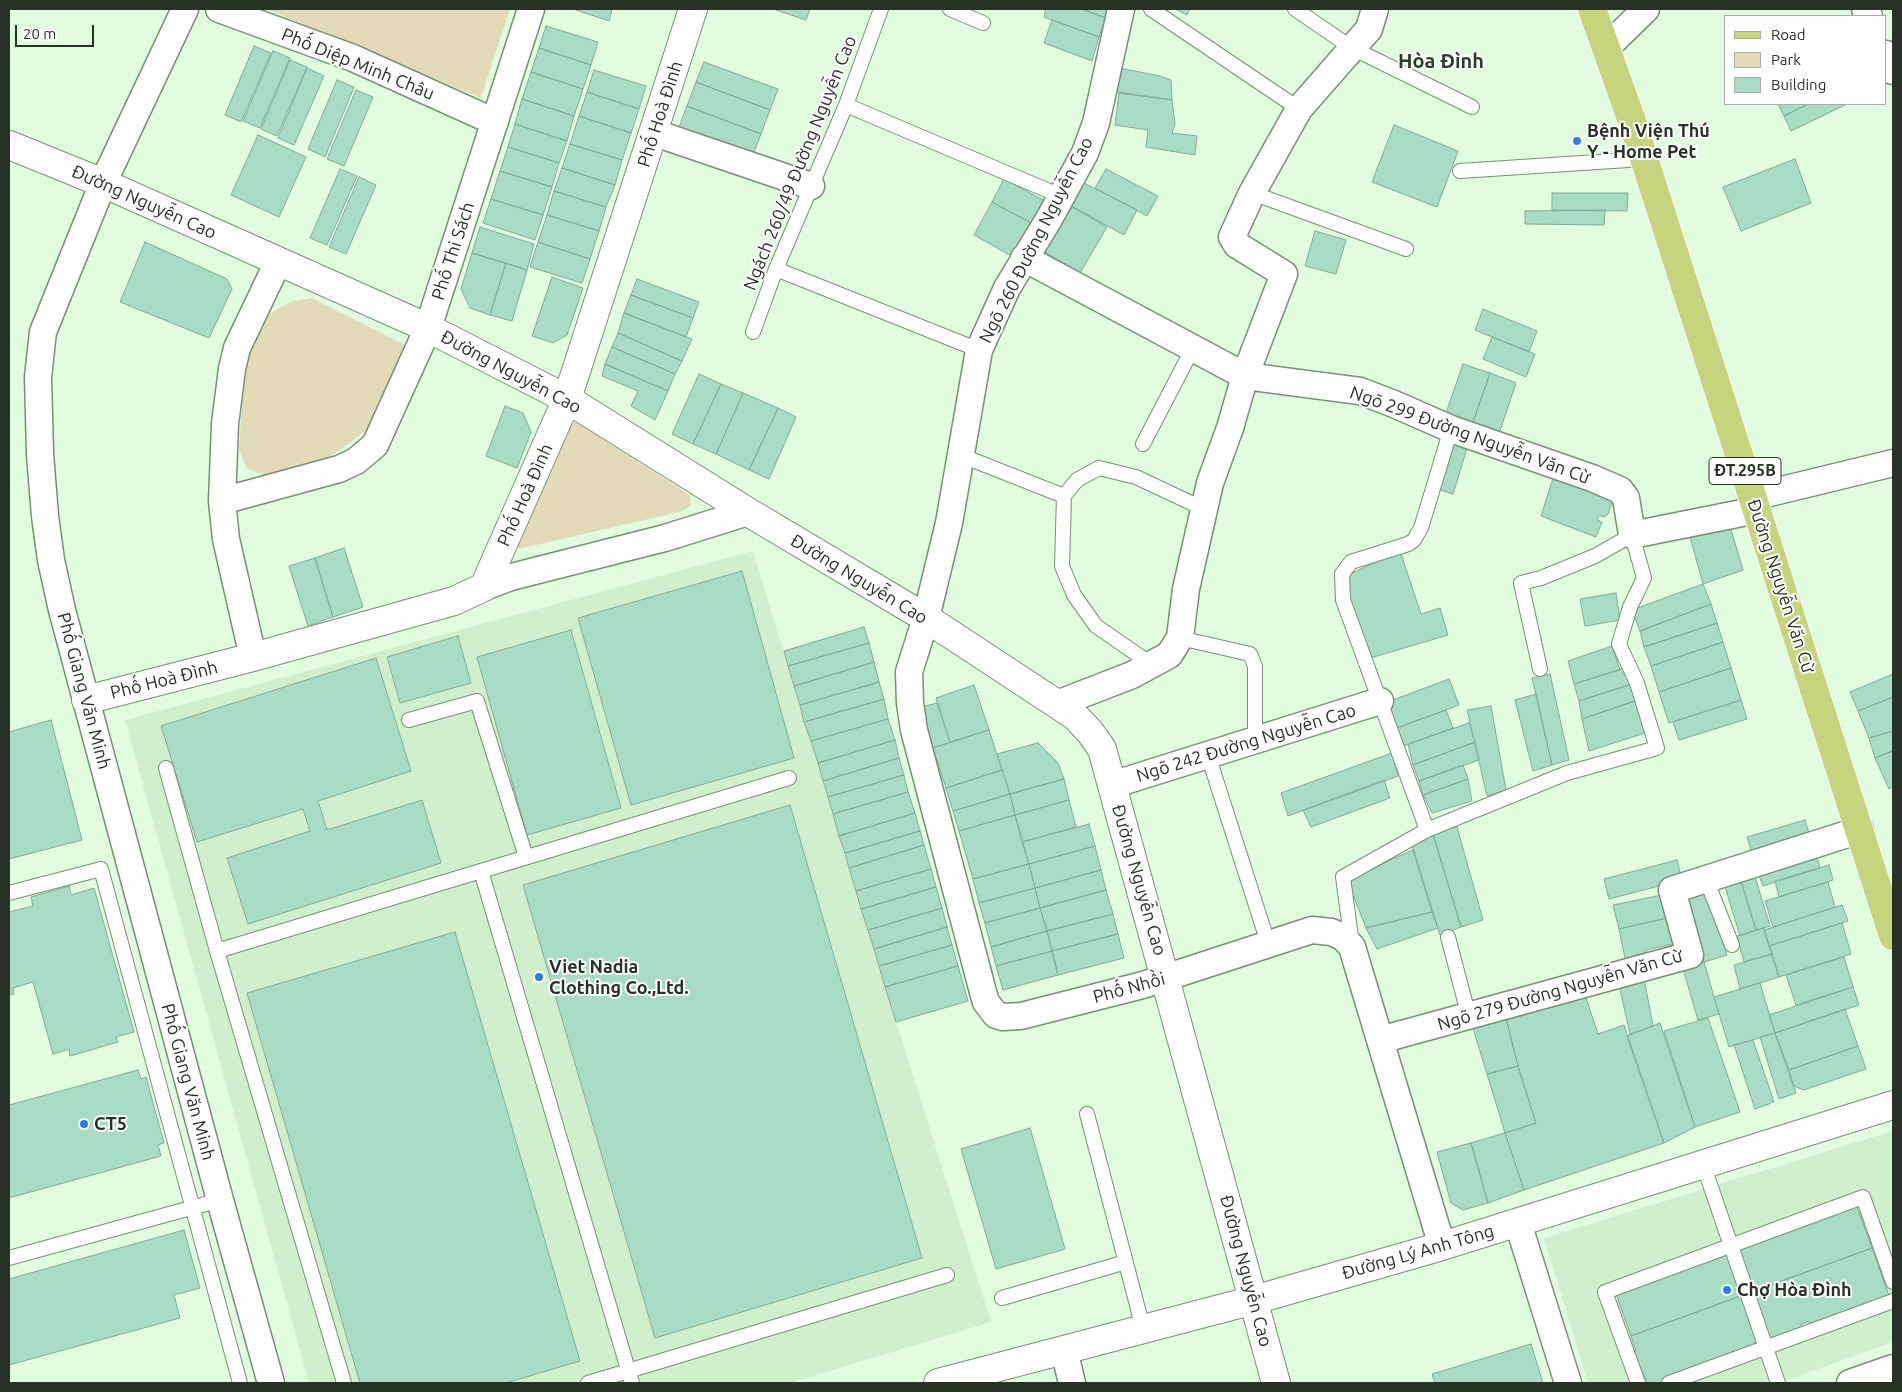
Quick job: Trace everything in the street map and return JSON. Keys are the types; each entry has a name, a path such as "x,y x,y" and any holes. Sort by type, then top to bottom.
{"main road":[{"name":"Đường Nguyễn Văn Cừ","path":"1592,9 1634,127 1893,936"}],"street":[{"name":"Phố Giang Văn Minh","path":"185,9 103,184 43,332 38,377 40,454 44,516 50,560 220,1200 271,1383"},
{"name":"Phố Diệp Minh Châu","path":"219,9 353,58 495,122"},
{"name":"Phố Thi Sách","path":"222,501 339,469 356,461 375,445 428,328 532,9"},
{"name":"Phố Hoà Đình","path":"86,700 253,657 454,601 484,587 567,399 655,133 693,9"},
{"name":"Ngõ 260 Đường Nguyễn Cao","path":"926,618 949,523 979,350 1007,288 1085,153 1096,124 1121,9"},
{"path":"1056,704 1132,675 1169,655 1180,638 1186,589 1210,483 1230,428 1245,376 1284,274 1238,245 1232,237 1252,193 1299,109 1369,29 1375,9"},
{"path":"1606,48 1646,9"},
{"path":"1887,56 1893,71"},
{"path":"655,133 811,186"},
{"name":"Đường Nguyễn Cao","path":"9,144 428,328 567,399 748,512 926,618 1075,716 1102,749 1167,978 1276,1383"},
{"name":"Ngõ 299 Đường Nguyễn Văn Cừ","path":"1024,258 1245,376 1360,391 1451,429 1592,478 1620,490 1626,498 1632,535"},
{"path":"253,657 226,539 222,501 225,424 232,369 237,348 278,262"},
{"path":"1632,535 1755,503 1893,463"},
{"path":"484,587 511,578 665,538 748,512"},
{"name":"Phố Nhồi","path":"926,618 909,672 910,703 914,730 986,1002 996,1014 1003,1017 1021,1016 1167,978 1312,930 1331,932 1343,937 1352,947"},
{"name":"Ngõ 242 Đường Nguyễn Cao","path":"1112,785 1380,701"},
{"name":"Ngõ 279 Đường Nguyễn Văn Cừ","path":"1380,1040 1690,955 1672,890 1860,830"},
{"path":"1352,947 1442,1246"},
{"name":"Đường Lý Anh Tông","path":"938,1383 1254,1300 1442,1246 1893,1105"},
{"path":"1518,1223 1568,1383"},
{"path":"1064,1350 1072,1383"},
{"path":"1850,1383 1893,1368"}],"lane":[{"name":"Ngách 260/49 Đường Nguyễn Cao","path":"753,332 776,269 846,105 881,9"},
{"path":"950,9 983,23"},
{"path":"1151,9 1299,109"},
{"path":"1295,9 1352,48 1472,107"},
{"path":"846,105 1061,196"},
{"path":"1460,171 1643,159"},
{"path":"1252,193 1406,249"},
{"path":"776,269 979,350"},
{"path":"1143,444 1193,348"},
{"path":"1428,830 1343,600 1342,574 1351,562 1408,544 1414,540 1421,528 1451,429"},
{"path":"960,455 1064,496"},
{"path":"1151,664 1096,626 1074,595 1062,566 1064,496 1077,480 1099,468 1136,477 1204,509"},
{"path":"1352,947 1343,877 1428,830 1567,773 1657,748 1637,683 1619,644 1630,607 1644,578 1632,535 1595,556 1541,578 1521,583 1540,669"},
{"path":"1180,638 1250,654 1255,666 1255,740"},
{"path":"409,720 477,701 526,857"},
{"path":"1208,755 1268,943"},
{"path":"166,768 217,951 344,1383"},
{"path":"217,951 790,778"},
{"path":"9,893 101,869 194,1207 240,1383"},
{"path":"481,871 630,1377"},
{"path":"1706,880 1732,945"},
{"path":"1448,937 1469,1017"},
{"path":"1086,1114 1143,1328"},
{"path":"1703,1164 1778,1383"},
{"path":"1638,1383 1605,1292 1863,1197 1893,1282"},
{"path":"9,1258 220,1200"},
{"path":"1002,1298 1126,1262"},
{"path":"588,1383 630,1377 947,1275"},
{"path":"1670,1383 1893,1301"}],"shaded area":[{"name":"Viet Nadia Clothing Co.,Ltd.","path":"753,551 896,1022 991,1322 790,1383 309,1383 125,720"},
{"name":"Chợ Hòa Đình","path":"1893,1131 1893,1342 1779,1383 1588,1383 1544,1238"}],"green space":[{"path":"266,9 510,9 481,98"},
{"path":"312,298 407,346 367,430 327,459 296,469 263,475 246,468 239,448 245,360 266,316 290,302"},
{"path":"569,422 576,422 690,495 691,506 683,511 523,548 516,548"}],"building":[{"path":"573,9 612,9 609,21"},
{"path":"773,9 810,9 806,20"},
{"path":"1046,9 1081,9 1106,18 1099,37 1044,17"},
{"path":"1081,9 1109,9 1106,18"},
{"path":"1175,9 1190,9 1187,15"},
{"path":"1052,20 1099,37 1092,61 1044,43"},
{"path":"546,26 598,42 591,65 539,48"},
{"path":"254,46 271,53 241,122 225,115"},
{"path":"539,48 591,65 583,89 531,72"},
{"path":"273,51 290,58 260,128 243,121"},
{"path":"290,60 307,67 277,136 261,129"},
{"path":"704,62 778,89 770,110 696,82"},
{"path":"1114,67 1171,80 1172,100 1111,91"},
{"path":"307,68 324,76 294,145 278,138"},
{"path":"594,70 646,86 639,109 587,92"},
{"path":"531,72 583,89 574,116 522,99"},
{"path":"337,80 354,87 325,157 308,149"},
{"path":"696,82 770,110 761,134 687,106"},
{"path":"356,90 373,97 344,166 327,159"},
{"path":"587,92 639,109 631,133 579,116"},
{"path":"1119,93 1172,100 1175,124 1172,133 1197,136 1195,155 1146,147 1148,130 1115,125"},
{"path":"522,99 574,116 567,141 515,124"},
{"path":"1778,105 1806,105 1784,116"},
{"path":"1806,105 1845,105 1791,131 1784,116"},
{"path":"687,106 761,134 753,155 679,127"},
{"path":"579,116 631,133 622,160 570,144"},
{"path":"515,124 567,141 559,163 508,147"},
{"path":"1394,125 1458,151 1437,207 1372,182"},
{"path":"258,135 306,157 279,217 231,195"},
{"path":"570,144 622,160 615,185 562,168"},
{"path":"508,147 559,163 552,187 500,171"},
{"path":"1795,159 1811,203 1741,231 1723,187"},
{"path":"562,168 615,185 606,207 554,191"},
{"path":"340,169 357,176 327,245 310,238"},
{"path":"1106,169 1158,196 1147,216 1095,188"},
{"path":"500,171 552,187 543,215 491,199"},
{"path":"359,177 376,185 346,254 329,247"},
{"path":"1004,179 1047,202 1033,224 992,202"},
{"path":"1080,181 1137,210 1124,235 1066,203"},
{"path":"554,191 606,207 599,231 547,215"},
{"path":"1552,193 1628,193 1627,211 1552,210"},
{"path":"491,199 543,215 535,240 483,223"},
{"path":"992,202 1033,224 1015,258 974,235"},
{"path":"1066,203 1107,227 1080,273 1040,249"},
{"path":"1605,210 1604,225 1525,224 1525,211"},
{"path":"547,215 599,231 590,259 538,242"},
{"path":"480,227 534,244 527,270 472,253"},
{"path":"1315,231 1346,240 1336,274 1305,266"},
{"path":"145,242 227,279 232,289 209,338 120,302"},
{"path":"538,242 590,259 582,283 530,267"},
{"path":"472,253 506,263 490,315 470,308 461,289"},
{"path":"506,263 527,270 512,321 490,315"},
{"path":"552,277 583,288 567,335 553,343 532,336"},
{"path":"637,279 699,302 693,318 631,295"},
{"path":"631,295 693,318 686,337 624,313"},
{"path":"1483,309 1537,331 1529,352 1475,330"},
{"path":"624,313 692,339 682,361 618,333"},
{"path":"618,333 682,361 675,374 612,347"},
{"path":"1492,337 1535,354 1526,377 1483,359"},
{"path":"612,347 675,374 668,391 605,364"},
{"path":"605,364 668,391 655,420 631,406 638,391 602,376"},
{"path":"1463,364 1490,373 1472,425 1445,416"},
{"path":"1490,373 1516,383 1499,434 1472,425"},
{"path":"699,374 721,384 693,444 672,434"},
{"path":"721,384 743,393 716,454 693,444"},
{"path":"743,393 778,408 749,470 716,454"},
{"path":"505,406 523,413 531,432 517,468 486,456"},
{"path":"778,408 796,417 769,479 749,470"},
{"path":"1451,436 1469,442 1453,494 1435,488"},
{"path":"1555,472 1613,500 1608,514 1604,517 1599,515 1597,520 1602,522 1596,537 1541,516"},
{"path":"1730,526 1743,570 1703,584 1690,537"},
{"path":"344,548 363,607 333,617 315,558"},
{"path":"1400,551 1421,614 1440,608 1448,635 1367,659 1346,599 1350,574"},
{"path":"315,558 333,617 308,626 289,566"},
{"path":"742,571 794,758 631,805 578,618"},
{"path":"1703,584 1711,604 1640,631 1632,610"},
{"path":"1616,593 1620,620 1585,626 1580,599"},
{"path":"1711,604 1717,623 1644,647 1640,631"},
{"path":"1717,623 1723,642 1651,666 1644,647"},
{"path":"864,627 869,643 788,666 784,651"},
{"path":"571,630 621,808 527,835 477,657"},
{"path":"458,636 471,683 400,703 387,657"},
{"path":"1723,642 1731,668 1659,692 1651,666"},
{"path":"869,643 874,662 794,686 788,666"},
{"path":"1612,646 1620,670 1574,684 1568,661"},
{"path":"376,658 411,771 318,801 327,830 422,800 441,863 248,924 227,858 310,831 303,809 197,842 161,726"},
{"path":"874,662 879,682 800,705 794,686"},
{"path":"1627,667 1632,684 1579,701 1574,684"},
{"path":"1731,668 1741,700 1669,723 1659,692"},
{"path":"1550,674 1569,760 1552,765 1532,678"},
{"path":"1893,674 1893,697 1858,711 1850,692"},
{"path":"1449,679 1459,705 1394,729 1385,703"},
{"path":"879,682 884,699 804,722 800,705"},
{"path":"1632,684 1638,700 1582,719 1579,701"},
{"path":"974,685 989,730 950,742 936,698"},
{"path":"1536,694 1552,765 1533,771 1515,700"},
{"path":"1893,697 1893,731 1869,738 1858,711"},
{"path":"884,699 888,719 811,741 804,722"},
{"path":"1638,700 1648,732 1589,751 1582,719"},
{"path":"1741,700 1747,719 1679,740 1673,722"},
{"path":"937,703 950,742 933,748 922,707"},
{"path":"1491,706 1506,790 1487,796 1467,710"},
{"path":"1446,710 1453,728 1401,747 1394,729"},
{"path":"888,719 895,740 818,763 811,741"},
{"path":"51,720 82,840 9,859 9,732"},
{"path":"1469,723 1475,742 1413,765 1408,744"},
{"path":"989,730 1002,770 946,788 933,748"},
{"path":"1893,731 1893,751 1875,758 1869,738"},
{"path":"895,740 899,758 823,781 818,763"},
{"path":"1475,742 1479,760 1419,781 1413,765"},
{"path":"1038,743 1058,763 1064,779 1010,794 997,754"},
{"path":"1893,751 1893,787 1889,789 1875,758"},
{"path":"1392,753 1398,776 1288,816 1281,793"},
{"path":"899,758 904,775 828,797 823,781"},
{"path":"1463,765 1468,779 1423,795 1419,781"},
{"path":"1002,770 1010,794 953,811 946,788"},
{"path":"904,775 908,792 833,814 828,797"},
{"path":"1064,779 1069,800 1015,815 1010,794"},
{"path":"1468,779 1472,801 1432,813 1423,795"},
{"path":"1384,780 1390,798 1311,827 1303,810"},
{"path":"908,792 915,813 839,836 833,814"},
{"path":"1010,794 1015,815 959,831 953,811"},
{"path":"1069,800 1076,827 1022,842 1015,815"},
{"path":"790,805 922,1258 655,1338 523,885"},
{"path":"915,813 920,831 845,853 839,836"},
{"path":"1015,815 1029,864 973,879 959,831"},
{"path":"1805,820 1812,842 1754,860 1747,837"},
{"path":"1089,824 1095,846 1029,864 1022,842"},
{"path":"1457,827 1483,920 1461,927 1433,834"},
{"path":"920,831 924,845 849,868 845,853"},
{"path":"1433,834 1461,927 1440,935 1411,842"},
{"path":"924,845 931,869 856,891 849,868"},
{"path":"1095,846 1101,870 1035,888 1029,864"},
{"path":"1814,848 1820,868 1763,886 1756,867"},
{"path":"1413,850 1432,912 1366,928 1348,882"},
{"path":"1677,860 1682,880 1609,899 1604,879"},
{"path":"1029,864 1035,888 979,903 973,879"},
{"path":"1829,865 1833,880 1779,897 1775,881"},
{"path":"931,869 936,887 861,909 856,891"},
{"path":"1101,870 1106,890 1040,908 1035,888"},
{"path":"1753,870 1770,926 1756,930 1739,875"},
{"path":"1739,875 1756,930 1740,936 1723,880"},
{"path":"1828,882 1835,907 1773,927 1765,901"},
{"path":"69,886 71,895 94,888 134,1032 116,1037 118,1042 70,1056 69,1049 53,1054 33,982 13,988 14,994 9,995 9,912 33,906 31,897"},
{"path":"936,887 942,908 868,930 861,909"},
{"path":"1035,888 1040,908 985,923 979,903"},
{"path":"1705,888 1727,955 1704,962 1683,896"},
{"path":"1106,890 1113,914 1047,931 1040,908"},
{"path":"1667,894 1671,917 1619,929 1613,905"},
{"path":"1842,905 1848,921 1769,946 1764,930"},
{"path":"942,908 947,927 874,949 868,930"},
{"path":"1040,908 1047,931 991,947 985,923"},
{"path":"1432,912 1438,928 1377,949 1366,928"},
{"path":"1113,914 1118,934 1052,951 1047,931"},
{"path":"1671,917 1677,943 1646,950 1648,962 1627,968 1619,929"},
{"path":"1842,923 1851,954 1779,977 1769,946"},
{"path":"947,927 952,945 879,966 874,949"},
{"path":"1764,928 1772,954 1744,962 1737,936"},
{"path":"1047,931 1052,951 996,966 991,947"},
{"path":"455,932 580,1361 506,1383 360,1383 247,993"},
{"path":"1118,934 1124,958 1058,975 1052,951"},
{"path":"952,945 958,966 885,987 879,966"},
{"path":"1052,951 1058,975 1003,990 996,966"},
{"path":"1772,954 1779,977 1740,989 1734,965"},
{"path":"1844,957 1853,987 1796,1005 1786,975"},
{"path":"1704,962 1719,1014 1698,1020 1683,969"},
{"path":"958,966 968,1001 896,1022 885,987"},
{"path":"1644,979 1653,1026 1630,1034 1619,985"},
{"path":"1760,983 1775,1033 1729,1047 1714,997"},
{"path":"1853,987 1859,1005 1775,1033 1769,1015"},
{"path":"1583,989 1598,1034 1624,1025 1664,1143 1524,1190 1505,1133 1536,1123 1518,1066 1505,1014"},
{"path":"1845,1009 1858,1046 1789,1070 1775,1033"},
{"path":"1505,1014 1518,1066 1487,1074 1472,1025"},
{"path":"1708,1018 1740,1112 1695,1127 1664,1031"},
{"path":"1660,1023 1695,1127 1664,1143 1627,1036"},
{"path":"1775,1033 1796,1093 1779,1099 1760,1037"},
{"path":"1753,1040 1774,1102 1755,1109 1734,1045"},
{"path":"1858,1046 1866,1069 1804,1090 1794,1086 1789,1070"},
{"path":"1518,1066 1536,1123 1505,1133 1487,1074"},
{"name":"CT5","path":"138,1070 141,1079 146,1077 164,1143 158,1145 161,1156 9,1198 9,1105"},
{"path":"1030,1128 1065,1249 996,1269 961,1149"},
{"path":"1505,1133 1524,1190 1488,1203 1471,1143"},
{"path":"1471,1143 1488,1203 1463,1210 1451,1203 1437,1152"},
{"path":"1856,1204 1872,1248 1631,1336 1615,1291"},
{"path":"184,1230 200,1288 174,1295 180,1318 9,1365 9,1279"},
{"path":"1872,1248 1890,1298 1814,1334 1809,1321 1801,1324 1806,1339 1684,1383 1647,1383 1643,1372 1630,1377 1622,1355 1636,1351 1631,1336"},
{"path":"1531,1344 1543,1383 1435,1383 1432,1374"}],"place":[{"name":"Bệnh Viện Thú Y - Home Pet","path":"1577,141"},
{"name":"Viet Nadia Clothing Co.,Ltd.","path":"539,977"},
{"name":"CT5","path":"84,1124"},
{"name":"Chợ Hòa Đình","path":"1727,1290"}],"district":[{"name":"Hòa Đình","path":"1441,61"}]}
